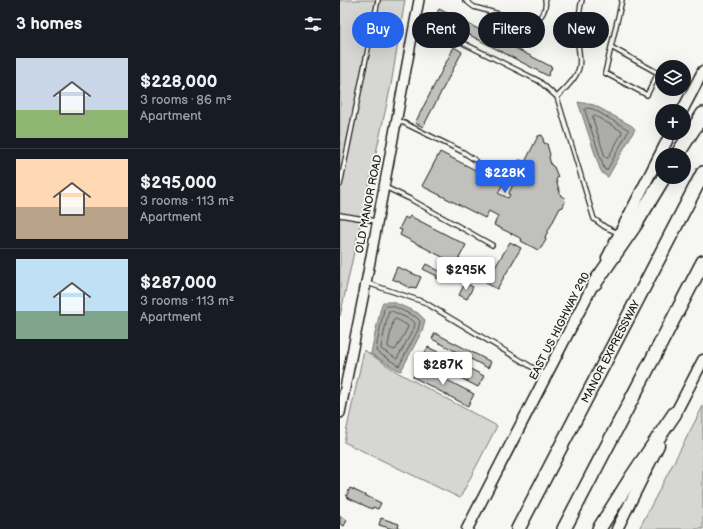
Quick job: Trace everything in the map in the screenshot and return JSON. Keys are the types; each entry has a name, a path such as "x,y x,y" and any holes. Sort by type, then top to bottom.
{"highway":[{"path":"681,148 703,114"},
{"name":"MANOR EXPRESSWAY","path":"518,529 703,173"},
{"path":"595,283 635,225 660,184"},
{"path":"564,529 703,262"},
{"path":"600,529 631,478 676,413"}],"main road":[{"path":"686,104 703,71"},
{"name":"EAST US HIGHWAY 290","path":"467,529 667,140"},
{"path":"616,529 703,360"}],"street":[{"name":"OLD MANOR ROAD","path":"417,12 419,0"},
{"name":"OLD MANOR ROAD","path":"340,413 412,37"}],"lane":[{"path":"340,185 378,0"},
{"path":"465,0 474,6 527,22 534,22 542,15 545,9 545,0"},
{"path":"558,97 571,83 579,68 578,34 582,0"},
{"path":"611,47 658,73 647,95 605,73 611,47 622,0"},
{"path":"470,46 539,81 558,97 594,219 605,227 619,234"},
{"path":"396,118 463,152 475,160"},
{"path":"384,186 492,245"},
{"path":"340,215 377,221"},
{"path":"366,283 424,302 547,376"}],"shaded area":[{"path":"340,0 405,0 403,12 352,12 352,48 397,48 391,85 340,316"},
{"path":"364,350 397,372 497,426 460,498 344,442"},
{"path":"703,406 703,529 639,529"}],"water":[{"path":"578,102 594,105 635,129 608,177 603,174 600,169"},
{"path":"383,302 393,302 418,313 425,320 422,331 401,371 371,354"}],"building":[{"path":"439,9 445,12 438,12"},
{"path":"470,25 478,29 478,39 470,35"},
{"path":"453,48 456,48 462,52 423,127 415,123"},
{"path":"494,48 515,48 552,67 548,76"},
{"path":"542,135 544,143 547,144 551,165 554,167 558,177 556,180 561,196 564,197 565,202 563,207 560,208 545,237 546,240 538,250 521,241 522,239 494,225 498,216 489,211 485,218 422,186 440,152 503,184 498,193 508,198 521,168 516,167 516,162 520,160 523,161 524,164 538,136"},
{"path":"410,216 466,245 456,264 400,235 402,230 399,229 405,217 408,219"},
{"path":"510,242 521,248 497,289 486,283"},
{"path":"426,264 445,274 443,279 436,278 437,276 423,269"},
{"path":"397,267 421,277 416,288 410,288 392,279"},
{"path":"465,283 473,287 467,299 459,295"},
{"path":"435,333 491,362 488,368 432,339"},
{"path":"428,347 484,376 478,387 422,358"},
{"path":"418,365 474,394 468,406 413,377"},
{"path":"350,488 381,503 378,509 373,507 372,509 346,497"},
{"path":"340,516 347,520 344,526 340,524"},
{"path":"381,518 399,524 399,529 379,525"}]}
